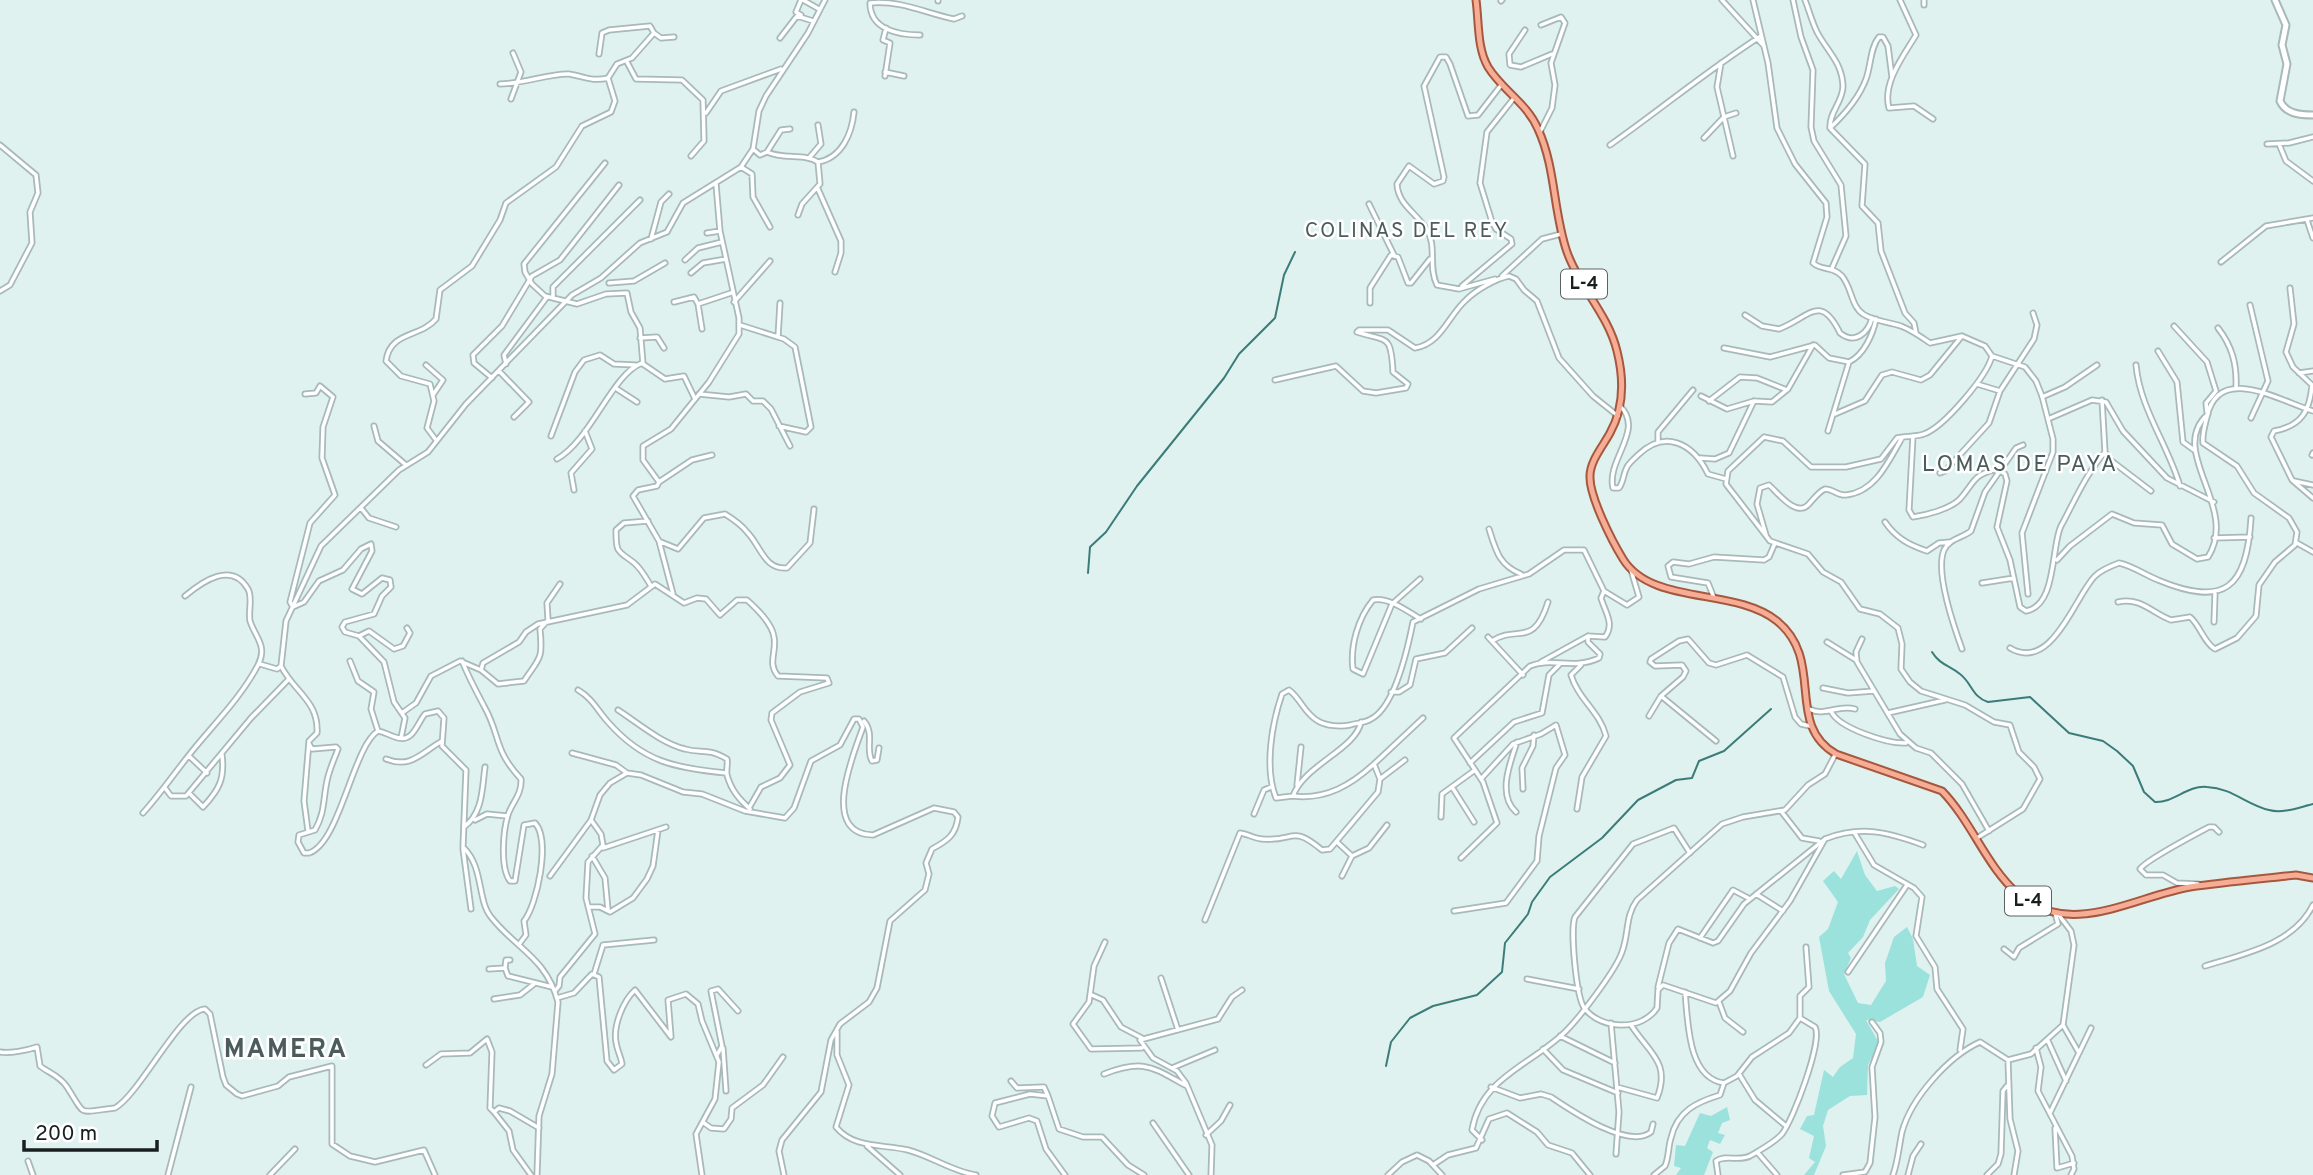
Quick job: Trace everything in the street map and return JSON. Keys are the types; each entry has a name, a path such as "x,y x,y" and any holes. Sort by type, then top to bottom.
{"main road":[{"name":"L-4","path":"1476,0 1484,58 1540,132 1548,155 1568,255 1605,318 1616,349 1621,375 1620,405 1618,416 1590,474 1591,491 1631,570"},
{"path":"1631,570 1660,586 1757,608 1777,621 1791,636 1805,670 1810,726"},
{"name":"L-4","path":"1810,726 1820,744 1836,754 1942,791 2004,880 2018,895 2034,905 2056,913 2091,915 2203,886 2296,875 2313,878"}],"street":[{"path":"813,21 796,12 802,0 811,2 819,9"},
{"path":"308,831 304,801 309,744 317,733 317,718 309,698 288,680 281,666 286,621 321,546 406,465 428,452 492,378 567,300 610,271 635,247 667,232 683,203 741,166 753,149 759,111 825,0"},
{"path":"920,35 898,33 886,28 874,19 870,3 882,0 906,1 945,17 954,19 962,16"},
{"path":"1722,0 1763,45 1777,128 1795,164 1826,202 1827,217 1813,263 1820,268 1832,268 1852,291 1856,307 1874,318 1916,333 1930,342 1962,336 1985,346 1993,353 1977,384 1943,421 1924,434 1903,436 1891,443 1881,459 1835,468 1805,464 1792,447 1763,437 1728,471 1726,479"},
{"path":"1753,0 1758,37"},
{"path":"1793,0 1801,37 1813,70 1811,127 1814,141 1841,185 1846,236 1832,268"},
{"path":"1805,0 1817,32 1834,56 1842,76 1841,97 1831,116 1830,128 1865,164 1862,206 1878,223 1881,251 1905,313 1914,323 1916,333"},
{"path":"2275,0 2286,25 2282,45 2287,64 2280,101 2288,110 2300,115 2313,115"},
{"path":"1892,79 1916,34 1901,1"},
{"path":"779,38 789,23 801,15"},
{"path":"1540,132 1552,108 1552,54 1564,19 1556,17 1541,25"},
{"path":"599,54 603,33 609,30 650,26 661,38 674,37"},
{"path":"886,28 883,40 890,43 885,74 904,76"},
{"path":"1525,30 1508,54 1510,65 1521,67 1552,54"},
{"path":"433,395 430,384 394,372 386,361 387,352 401,336 423,331 436,319 440,290 472,266 500,220 506,203 556,167 582,126 611,112 615,101 608,78 617,64 627,62 654,33"},
{"path":"1610,145 1758,37"},
{"path":"1830,128 1855,102 1867,78 1875,42 1879,37 1885,39 1888,46 1892,79 1889,108 1913,106 1933,119"},
{"path":"511,99 521,72 513,53"},
{"path":"1502,84 1483,110 1473,117 1465,111 1446,57 1440,57 1426,80 1425,97 1439,142 1443,181 1434,184 1409,166 1396,184 1398,198 1428,232 1433,277 1437,285 1459,289 1509,276 1516,279 1524,290 1537,300 1559,358 1593,396 1618,416"},
{"path":"1722,61 1717,80 1733,156"},
{"path":"627,62 632,75 641,80 682,80 703,100 704,141 691,156"},
{"path":"705,114 721,91 783,68"},
{"path":"500,84 518,84 565,74 586,80 608,78"},
{"path":"1459,289 1512,244 1507,234 1496,229 1492,222 1480,183 1487,132 1516,97"},
{"path":"767,152 788,159 809,158 818,162 827,160 846,144 854,112"},
{"path":"1704,138 1724,117 1735,113"},
{"path":"809,158 821,144 818,125"},
{"path":"753,149 760,155 767,152 781,130 790,130"},
{"path":"2267,144 2313,137"},
{"path":"2279,144 2286,161 2313,181"},
{"path":"0,145 36,175 38,193 30,212 32,243 10,285 0,291"},
{"path":"799,215 802,204 818,189 821,178 818,162"},
{"path":"605,163 524,264 529,280 547,297 577,304 606,294 627,293 640,338 642,363"},
{"path":"741,166 752,174 753,197 769,227"},
{"path":"659,482 643,460 643,446 671,429 737,340 740,325 731,293 720,231 716,184"},
{"path":"492,378 474,363 473,355 502,326 529,280 560,260 619,186"},
{"path":"818,189 841,241 841,253 835,272"},
{"path":"651,239 661,202 669,194"},
{"path":"553,297 553,287 640,200"},
{"path":"1369,204 1394,255 1398,257 1408,283 1411,283 1431,257"},
{"path":"2221,262 2266,226 2313,218"},
{"path":"2307,220 2313,238"},
{"path":"707,233 720,231"},
{"path":"1275,380 1336,366 1363,391 1376,393 1406,388 1408,384 1393,372 1390,347 1379,335 1357,332 1359,330 1388,330 1415,348 1433,342 1466,299 1500,278 1542,239 1562,234"},
{"path":"685,260 698,248 722,242"},
{"path":"1370,303 1370,288 1394,255"},
{"path":"691,273 703,263 726,259"},
{"path":"734,302 770,261"},
{"path":"609,284 634,281 666,263"},
{"path":"2290,288 2294,324 2286,352 2299,373 2312,384 2310,411 2298,422 2272,433 2272,441 2292,480 2313,498"},
{"path":"698,304 731,293"},
{"path":"674,302 691,296 698,304 702,329"},
{"path":"506,364 504,355 547,297"},
{"path":"778,337 780,303"},
{"path":"2250,305 2268,382 2251,418"},
{"path":"1745,315 1762,326 1779,329 1807,313 1824,310 1831,315 1845,338 1862,336 1874,318"},
{"path":"1940,473 1982,434 1994,414 2000,391 2037,331 2033,313"},
{"path":"1828,431 1849,362 1858,356 1873,332 1874,318"},
{"path":"740,325 778,337 794,346 798,352 811,421 806,432 779,426"},
{"path":"2174,326 2212,370 2217,386 2206,404 2208,414"},
{"path":"2218,328 2232,352 2237,369 2236,387"},
{"path":"1835,414 1865,401 1882,375 1892,372 1920,380 1930,375 1962,336"},
{"path":"640,338 657,337 664,348"},
{"path":"1815,345 1829,358 1849,362"},
{"path":"1724,348 1770,357 1815,345"},
{"path":"1701,396 1727,410 1754,401 1772,402 1787,390 1809,349 1815,345"},
{"path":"2158,351 2177,382 2183,442 2194,450"},
{"path":"551,436 575,372 584,360 600,355 614,364 642,363"},
{"path":"1992,356 2017,363 2032,374 2048,419 2053,452 2022,533 2028,594"},
{"path":"642,363 665,379 684,376 695,399"},
{"path":"426,365 443,380 433,395 427,428 436,440"},
{"path":"557,459 573,447 635,365"},
{"path":"2042,397 2066,387 2097,365"},
{"path":"2136,365 2145,405 2172,461 2180,486"},
{"path":"499,371 529,402 514,417"},
{"path":"2299,373 2313,372"},
{"path":"1709,401 1740,377 1757,378 1787,390"},
{"path":"1977,384 2000,391"},
{"path":"293,607 290,596 310,523 335,495 322,450 325,419 333,397 320,386 316,393 305,394"},
{"path":"2118,602 2132,601 2148,606 2171,620 2190,617 2202,630 2211,648 2219,648 2241,634 2256,616 2259,585 2274,562 2296,542 2297,532 2289,518 2254,493 2237,466 2203,443 2211,402 2236,387 2265,392 2310,411"},
{"path":"617,389 637,402"},
{"path":"1658,441 1658,432 1693,390"},
{"path":"699,394 729,397 746,394 753,401 768,404 790,446"},
{"path":"2102,400 2111,408 2130,440 2167,478 2214,502"},
{"path":"2048,419 2076,405 2102,400"},
{"path":"2102,400 2105,452 2109,459 2151,491"},
{"path":"1620,405 1626,411 1629,424 1612,475 1613,488 1619,488 1623,483 1627,466 1650,444 1658,441 1672,441 1700,458 1715,459 1729,453 1754,401"},
{"path":"2056,562 2070,546 2100,526 2109,514 2134,523 2162,525 2172,544 2201,560 2211,553 2216,510 2194,450 2195,430 2208,414"},
{"path":"374,426 377,440 406,465"},
{"path":"574,490 571,473 592,449 585,432"},
{"path":"1767,538 1757,505 1760,488 1769,485 1792,506 1800,509 1825,489 1841,495 1856,492 1880,476 1892,461 1903,436"},
{"path":"1913,436 1909,510 1913,517 1958,500 1982,472 1997,469 2001,471 2007,481 1997,527 2014,578 2020,607 2032,610 2044,593 2056,562 2060,528 2086,475 2105,452"},
{"path":"1885,522 1894,536 1927,551 1939,543 1971,531 1985,492 2016,448 2023,444"},
{"path":"674,596 659,541 633,496 638,490 657,486 692,460 712,455"},
{"path":"1700,458 1708,474 1726,479 1767,538 1808,554 1823,572 1840,582 1860,609 1880,614 1898,628 1904,676 1921,691 1965,705 1994,722 2010,725 2019,752 2035,767 2040,779 2022,809 1977,838"},
{"path":"2292,480 2313,485"},
{"path":"361,508 369,518 396,527"},
{"path":"659,541 678,549 704,518 725,514 750,534 769,564 777,569 787,568 795,563 810,542 814,509"},
{"path":"2010,648 2025,653 2038,650 2068,622 2081,594 2097,573 2119,563 2171,586 2215,594 2235,583 2250,537 2251,519"},
{"path":"648,521 624,523 616,530 616,547 622,556 640,569 651,586"},
{"path":"1489,529 1500,560 1507,568 1523,575"},
{"path":"2214,538 2250,537"},
{"path":"1950,541 1943,552 1942,572 1962,649"},
{"path":"2296,542 2313,552"},
{"path":"1714,598 1708,583 1671,577 1668,566 1673,562 1689,564 1714,557 1764,560 1769,557 1776,543"},
{"path":"293,607 304,602 319,581 343,570 361,549 371,544 372,551 352,589 362,594 382,578 387,578 392,584 382,596 374,614 343,625 345,632 359,636 384,662 394,702 405,718 401,738"},
{"path":"1423,718 1344,789 1303,798 1276,798 1271,786 1271,749 1282,694 1289,690 1297,696 1307,713 1321,723 1344,726 1371,719 1386,705 1409,645 1413,621 1479,589 1541,568 1564,550 1584,550 1604,591 1628,605 1639,597 1631,570"},
{"path":"143,813 215,726 260,664 262,644 250,619 249,592 242,582 232,575 217,576 186,596"},
{"path":"1982,583 2014,578"},
{"path":"1420,579 1401,592 1392,604 1363,674 1356,672 1352,658 1364,611 1377,599 1392,604 1420,619"},
{"path":"481,670 483,663 548,620 547,603 560,584"},
{"path":"542,623 627,605 639,599 651,586 659,585 684,603 706,598 720,615 737,600 747,600 772,629 775,639 771,662 778,676 829,680 823,687 800,692 772,713 771,720 790,765 780,778 761,787 750,809"},
{"path":"1461,859 1497,823 1481,779 1454,738 1541,662 1588,636 1605,637 1611,625 1601,598 1604,591"},
{"path":"2214,622 2215,594"},
{"path":"1492,641 1499,637 1522,635 1537,626 1543,619 1548,602"},
{"path":"402,713 416,704 431,676 462,662 481,670 498,684 524,681 541,660 544,649 542,623"},
{"path":"359,636 369,631 394,649 403,646 410,634 407,628"},
{"path":"1391,692 1399,692 1410,685 1416,659 1444,653 1472,628"},
{"path":"1541,662 1559,665 1583,664 1599,658 1600,654 1588,642 1588,636"},
{"path":"1488,637 1523,675"},
{"path":"1649,716 1661,696 1684,677 1686,671 1682,665 1656,666 1650,662 1651,659 1679,641 1688,639 1709,663 1716,665 1747,655 1776,671 1787,682 1794,717 1801,724 1810,726"},
{"path":"1863,639 1856,652 1857,662 1909,743"},
{"path":"1827,642 1857,662"},
{"path":"350,661 358,681 374,692 371,709 378,731"},
{"path":"462,662 473,690 489,718 502,757 521,779 519,795 508,816 505,842 506,874 510,881 515,880 518,872 524,825 530,822 538,825 542,840 541,867 531,909 524,922 526,934 520,943"},
{"path":"260,664 277,669 281,666"},
{"path":"1577,809 1582,777 1606,737 1599,717 1574,687 1571,675 1583,664"},
{"path":"1470,763 1514,722 1535,718 1542,713 1549,675 1559,665"},
{"path":"165,788 172,796 186,796 250,718 288,680"},
{"path":"1823,688 1849,693 1874,691"},
{"path":"578,690 643,754 682,769 726,773"},
{"path":"1661,696 1716,741"},
{"path":"1888,713 1947,699"},
{"path":"1807,708 1822,712 1839,707 1855,709"},
{"path":"618,710 672,744 687,750 706,749 727,759 726,773 737,799 750,809"},
{"path":"378,731 401,738 413,735 425,714 438,711 444,718 442,741 447,752 466,770 463,847 471,909"},
{"path":"1831,711 1841,724 1895,743 1909,743 1931,753 1962,784 1989,831"},
{"path":"572,753 616,765 627,773 779,819 790,814 811,761 840,745 847,728 854,719 859,719"},
{"path":"859,719 869,729 869,756 872,761 877,760 879,748"},
{"path":"784,1175 780,1145 798,1117 821,1092 831,1040 836,1029 869,1002 877,988 890,922 925,890 929,874 926,863 932,849 950,838 958,817 954,812 934,808 873,835 866,835 849,822 843,812 844,783 863,727 859,719"},
{"path":"1296,787 1359,729 1361,722"},
{"path":"1454,911 1506,903 1537,861 1539,836 1556,768 1565,755 1556,724 1517,742 1497,758 1481,779"},
{"path":"309,744 312,749 332,746 338,749 326,784 325,807 315,830 299,835 298,842 304,853 309,853 326,839 364,749 378,731"},
{"path":"1524,789 1522,768 1533,747 1534,736"},
{"path":"386,759 399,764 414,761 442,741"},
{"path":"1516,813 1508,806 1506,791 1517,742"},
{"path":"1293,796 1301,747"},
{"path":"1482,1140 1472,1130 1473,1121 1491,1087 1560,1036 1583,1008 1619,961 1630,909 1657,880 1722,824 1743,817 1781,811 1792,805 1808,785 1825,774 1834,763 1836,754"},
{"path":"188,793 203,807 217,792 222,780 222,755"},
{"path":"188,756 207,772"},
{"path":"1380,779 1405,760"},
{"path":"1205,920 1240,833 1261,839 1305,835 1322,850 1330,849 1378,792 1380,779 1374,764"},
{"path":"474,821 482,796 485,767"},
{"path":"1441,817 1442,794 1475,770"},
{"path":"550,876 591,820 600,796 610,783 627,773"},
{"path":"1254,814 1264,790 1271,786"},
{"path":"1452,787 1474,822"},
{"path":"1781,811 1802,838 1816,842 1852,831 1890,832 1923,845"},
{"path":"464,827 482,815 508,816"},
{"path":"554,989 560,977 595,934 587,882 588,862 603,845 602,838 591,820"},
{"path":"1342,876 1352,856 1369,848 1387,825"},
{"path":"2203,886 2177,883 2163,875 2146,875 2140,869 2145,862 2209,827 2214,827 2219,832"},
{"path":"598,850 666,828"},
{"path":"1690,853 1674,828 1633,844 1573,922 1583,1008 1596,1018 1631,1025 1653,1014 1657,1008 1666,952 1675,932 1684,929 1713,943 1718,942 1749,899 1825,839"},
{"path":"590,907 615,910 633,898 653,866 658,830"},
{"path":"1852,831 1860,836 1874,865 1907,885 1922,898 1916,936 1935,967 1937,989 1962,1029 1960,1051"},
{"path":"1719,1002 1730,991 1751,953 1805,878 1825,839"},
{"path":"1337,842 1352,856"},
{"path":"463,847 469,852 491,917 520,943 549,976 557,998 552,1074 544,1095 539,1128 537,1175"},
{"path":"592,856 605,878 608,911"},
{"path":"1848,972 1871,934 1907,885"},
{"path":"1700,938 1733,890 1749,899"},
{"path":"1756,894 1783,911"},
{"path":"2206,966 2266,946 2300,926 2313,905"},
{"path":"2004,949 2014,957 2019,948 2058,924 2056,913"},
{"path":"1893,1175 1903,1130 1912,1111 1960,1051 1980,1042 2008,1060 2024,1058 2063,1025 2074,945 2071,931 2056,913"},
{"path":"557,998 574,993 594,974 603,945 654,940"},
{"path":"1105,942 1094,966 1092,995 1084,1012 1073,1024 1091,1049 1143,1048"},
{"path":"1685,992 1691,1052 1702,1068 1718,1082 1724,1083 1739,1074 1748,1060 1789,1033 1800,1018 1800,996 1809,987 1806,947"},
{"path":"510,960 506,960 506,975 554,989"},
{"path":"489,969 505,968"},
{"path":"594,974 600,980 604,1038 611,1069 622,1066 616,1030 626,1001 637,989 671,1037 668,1000 683,993 690,995 698,1004 702,1021 717,1055 717,1088 704,1123 696,1134 702,1175"},
{"path":"1161,978 1178,1030"},
{"path":"1527,979 1579,989"},
{"path":"494,999 520,995 534,984"},
{"path":"1658,989 1667,985 1719,1002"},
{"path":"726,1091 718,1016 710,995 712,989 718,989 738,1011"},
{"path":"1092,995 1103,1000 1121,1027 1142,1038 1219,1019 1231,997 1242,990"},
{"path":"1719,1002 1725,1018 1743,1032"},
{"path":"2,1052 37,1047 40,1066 66,1086 79,1110 85,1113 115,1108 143,1073 153,1067 184,1024 198,1010 205,1009 210,1014 223,1077 232,1092 242,1096 278,1086 289,1077 332,1066 332,1144 349,1156 375,1162 424,1150 435,1175"},
{"path":"1718,1175 1714,1165 1719,1159 1745,1159 1781,1135 1786,1126 1803,1092 1819,1038 1815,1027 1806,1019 1800,1018"},
{"path":"1843,1175 1865,1172 1870,1163 1875,1117 1872,1067 1881,1042 1880,1033 1872,1022"},
{"path":"1612,1023 1618,1093 1616,1154"},
{"path":"1617,1087 1657,1098 1663,1084 1661,1067 1631,1025"},
{"path":"2063,1025 2079,1053"},
{"path":"2050,1112 2091,1028"},
{"path":"836,1029 837,1055 849,1078 836,1127 867,1146 900,1175"},
{"path":"1560,1036 1615,1063"},
{"path":"1142,1038 1140,1044 1143,1048 1160,1064 1181,1075 1187,1086 1213,1152 1211,1175"},
{"path":"426,1065 441,1055 470,1053 487,1039 491,1048 493,1084 489,1105 509,1131 513,1150 531,1175"},
{"path":"2048,1040 2066,1080"},
{"path":"717,1055 722,1046"},
{"path":"2036,1048 2040,1067 2038,1091 2074,1163 2071,1175"},
{"path":"1543,1049 1563,1070 1618,1093"},
{"path":"1171,1069 1215,1050"},
{"path":"704,1123 711,1128 724,1129 731,1119 732,1108 763,1084 783,1057"},
{"path":"2008,1060 2011,1129 2018,1151 2014,1175"},
{"path":"1104,1074 1149,1066 1158,1068 1187,1086"},
{"path":"1739,1074 1755,1100 1786,1126"},
{"path":"1177,1080 1181,1075"},
{"path":"1012,1081 1017,1088 1044,1087 1059,1129 1083,1137 1102,1137 1128,1165 1144,1175"},
{"path":"1654,1175 1665,1166 1671,1138 1679,1120 1695,1102 1720,1096 1724,1083"},
{"path":"1987,1175 1998,1164 2001,1154 2003,1091 2007,1085"},
{"path":"168,1175 191,1087"},
{"path":"1491,1087 1520,1098 1541,1094 1551,1097 1618,1135 1643,1137 1651,1132 1653,1124"},
{"path":"1048,1096 1030,1094 1016,1100 998,1101 992,1108 992,1116 999,1127 1029,1118 1037,1121 1046,1150 1065,1175"},
{"path":"1206,1135 1225,1116 1230,1105"},
{"path":"494,1112 499,1108 510,1111 539,1128"},
{"path":"1433,1166 1448,1155 1476,1148 1482,1140 1489,1119 1507,1114 1537,1132 1548,1145 1572,1153 1590,1175"},
{"path":"1153,1124 1189,1175"},
{"path":"2055,1125 2057,1168 2074,1163"},
{"path":"1908,1175 1913,1156 1922,1144"},
{"path":"867,1146 882,1145 910,1150 976,1175"},
{"path":"270,1175 295,1149"},
{"path":"1757,1152 1777,1175"},
{"path":"1388,1175 1411,1156 1422,1156 1442,1175"},
{"path":"27,1161 33,1175"}],"shaded area":[{"path":"1857,851 1865,875 1877,891 1895,886 1899,889 1870,920 1863,937 1848,953 1851,958 1844,974 1858,1003 1871,1005 1886,981 1885,963 1894,937 1907,927 1913,939 1917,966 1930,975 1923,997 1880,1022 1866,1020 1879,1043 1868,1065 1867,1095 1850,1096 1828,1110 1823,1126 1826,1146 1814,1175 1804,1175 1815,1162 1809,1158 1814,1136 1800,1129 1807,1116 1814,1115 1824,1070 1833,1077 1840,1067 1853,1058 1856,1034 1829,991 1819,937 1828,929 1838,902 1823,881 1834,871 1841,879"},
{"path":"1727,1107 1730,1120 1722,1123 1718,1133 1725,1135 1720,1144 1710,1140 1707,1148 1713,1152 1704,1175 1676,1175 1681,1168 1674,1166 1676,1145 1685,1146 1700,1113 1711,1116"}],"waterway":[{"path":"1088,573 1090,547 1106,532 1137,486 1224,378 1239,354 1275,318 1284,275 1295,252"},
{"path":"1932,652 1964,678 1983,700 1988,702 2030,697 2069,733 2103,741 2133,766 2144,792 2155,802 2207,787 2224,790 2261,808 2274,811 2313,804"},
{"path":"1386,1066 1391,1042 1410,1018 1433,1006 1477,995 1502,972 1505,943 1528,914 1532,902 1550,877 1602,838 1638,800 1676,780 1692,778 1699,761 1724,751 1771,709"}],"district":[{"name":"COLINAS DEL REY","path":"1407,231"},
{"name":"LOMAS DE PAYA","path":"2020,465"},
{"name":"MAMERA","path":"286,1050"}]}
